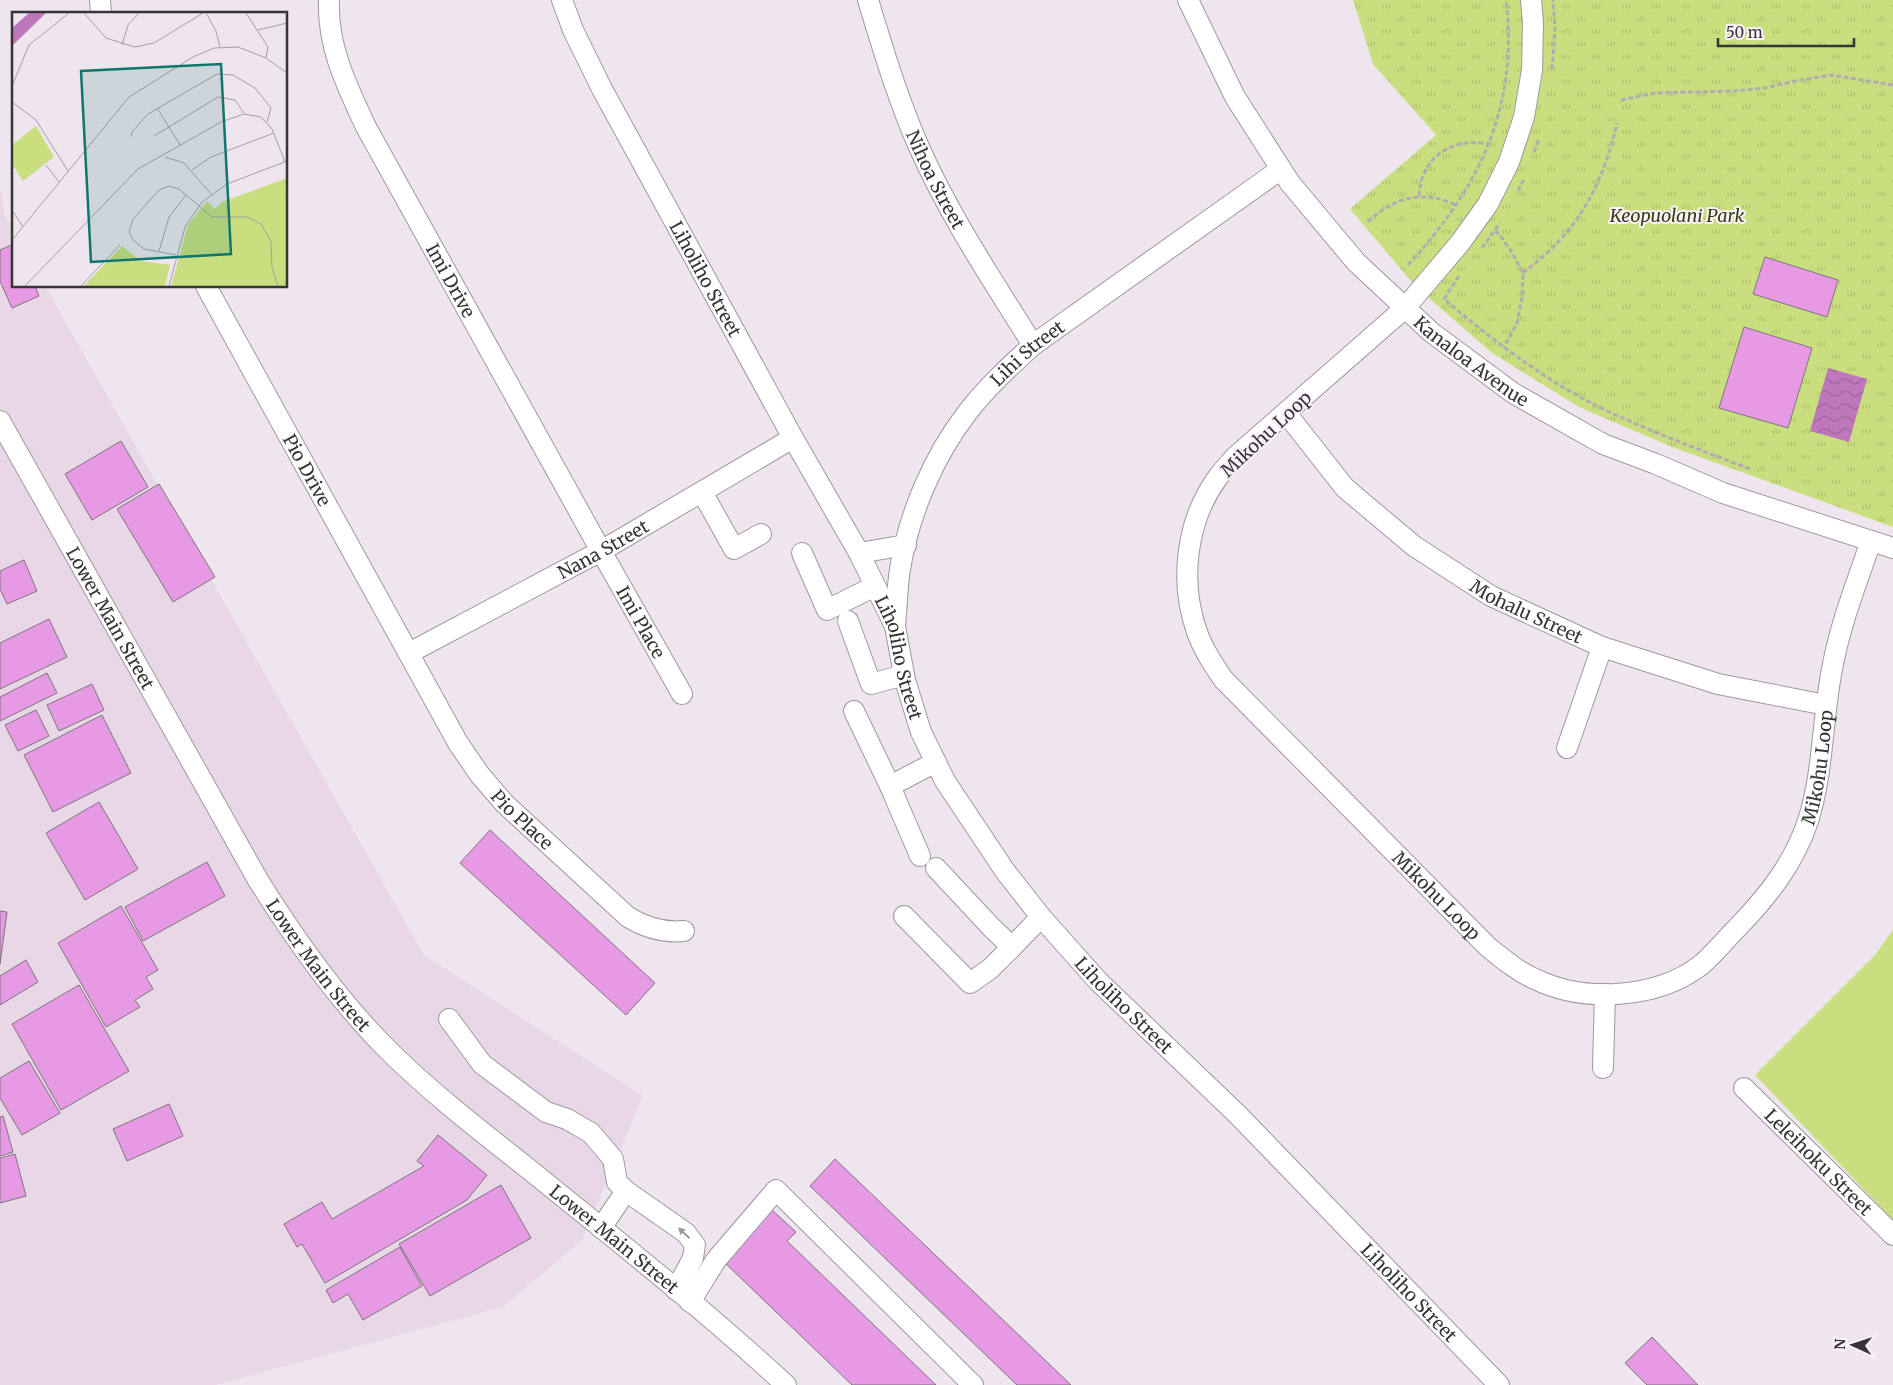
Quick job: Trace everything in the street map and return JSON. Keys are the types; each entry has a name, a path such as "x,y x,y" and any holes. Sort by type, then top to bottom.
{"street":[{"name":"Imi Drive","path":"329,0 328,12 333,46 344,80 366,127 601,551"},
{"name":"Liholiho Street","path":"562,0 573,30 602,89 793,438 859,553 895,626 904,675 921,732 945,781 1005,871 1041,917 1098,982 1238,1115 1499,1385"},
{"name":"Nihoa Street","path":"868,0 884,54 919,147 965,235 1033,345"},
{"name":"Kanaloa Avenue","path":"1188,0 1234,97 1290,183 1356,262 1431,332 1513,393 1603,444 1656,464 1723,494 1893,548"},
{"name":"Mikohu Loop","path":"1531,0 1533,23 1532,70 1524,117 1509,162 1488,204 1471,228 1405,308 1235,457 1218,478 1204,501 1194,526 1188,552 1187,579 1197,632 1208,656 1223,679 1488,947 1510,965 1536,980 1563,989 1591,994 1620,994 1648,989 1675,979 1700,965 1758,907 1778,881 1795,852 1808,821 1816,788 1833,664 1843,624 1870,541"},
{"name":"Lihi Street","path":"895,626 900,569 914,514 936,461 966,413 1004,370 1033,345 1282,169"},
{"name":"Pio Drive","path":"207,288 410,654"},
{"name":"Mohalu Street","path":"1286,414 1344,488 1414,546 1491,596 1602,647 1718,684 1826,705"},
{"name":"Lower Main Street","path":"0,421 258,880 286,925 352,1011 390,1052 440,1099 602,1228 786,1385"},
{"name":"Nana Street","path":"410,654 601,551 793,438"},
{"path":"702,492 734,549 761,534"},
{"path":"859,553 906,545"},
{"name":"Imi Place","path":"601,551 682,694"},
{"path":"802,552 827,610 875,586"},
{"path":"848,620 871,684 904,675"},
{"path":"1567,748 1602,647"},
{"name":"Pio Place","path":"410,654 458,744 480,775 505,804 628,917 643,926 660,931 684,931"},
{"path":"854,711 890,786 920,856"},
{"path":"890,786 936,762"},
{"path":"936,868 1012,947"},
{"path":"904,916 970,983 990,969 1041,917"},
{"path":"1603,1068 1605,994"},
{"path":"449,1019 482,1064 546,1112 567,1119 591,1133 613,1159 618,1182 626,1191 686,1233 694,1245 693,1258 683,1296"},
{"name":"Leleihoku Street","path":"1744,1088 1893,1235"},
{"path":"683,1296 776,1190 973,1385"},
{"path":"602,1228 626,1191"}],"path":[{"path":"1408,265 1435,236 1457,206 1474,178 1489,144 1498,116 1506,74 1509,48 1506,0"},
{"path":"1621,100 1655,93 1734,91 1764,88 1831,75 1893,85"},
{"path":"1523,273 1553,247 1579,217 1599,182 1618,123"},
{"path":"1419,196 1425,170 1437,155 1461,143 1489,144"},
{"path":"1368,222 1385,207 1395,202 1419,196 1438,198 1457,206"},
{"path":"1495,231 1511,251 1523,273 1521,304 1517,323 1504,346"},
{"path":"1444,299 1551,380 1598,406 1665,436 1750,469"}],"shaded area":[{"path":"0,187 5,216 12,228 12,288 46,288 424,955 643,1096 582,1240 503,1307 215,1385 0,1385"}],"green space":[{"name":"Keopuolani Park","path":"1353,0 1893,0 1893,527 1672,447 1579,407 1492,353 1416,287 1350,209 1436,135 1373,64"},
{"path":"1893,930 1893,1220 1755,1075 1875,955"}],"water":[{"path":"1828,368 1867,379 1849,442 1810,431"}],"building":[{"path":"12,245 12,288 36,288 39,296 12,308 0,281 0,250"},
{"path":"1765,257 1838,280 1827,317 1753,294"},
{"path":"1744,327 1812,348 1788,428 1719,408"},
{"path":"121,441 148,487 92,520 65,474"},
{"path":"159,484 215,577 173,602 117,509"},
{"path":"24,560 37,591 7,604 0,589 0,571"},
{"path":"49,619 67,657 0,689 0,643"},
{"path":"47,673 57,693 0,721 0,697"},
{"path":"92,684 104,710 59,731 47,705"},
{"path":"36,710 49,736 18,751 5,725"},
{"path":"102,715 131,773 53,812 24,755"},
{"path":"99,802 138,869 85,900 46,833"},
{"path":"490,830 655,983 626,1015 460,863"},
{"path":"207,862 225,896 143,941 125,907"},
{"path":"121,906 158,970 146,977 153,989 135,1000 140,1007 106,1027 58,943"},
{"path":"0,911 7,912 0,964"},
{"path":"26,960 38,982 0,1005 0,976"},
{"path":"79,985 129,1071 61,1110 12,1024"},
{"path":"29,1061 60,1113 22,1135 0,1098 0,1078"},
{"path":"169,1104 183,1136 127,1161 113,1129"},
{"path":"3,1116 13,1152 0,1156 0,1117"},
{"path":"438,1135 487,1175 467,1200 325,1283 302,1244 297,1247 284,1224 322,1202 332,1219 424,1166 417,1161"},
{"path":"15,1154 26,1196 0,1203 0,1158"},
{"path":"835,1159 1071,1385 1017,1385 810,1186"},
{"path":"501,1185 531,1238 430,1296 399,1244"},
{"path":"771,1209 796,1232 787,1241 936,1385 852,1385 722,1260"},
{"path":"400,1247 422,1286 363,1320 348,1294 333,1303 326,1290"},
{"path":"1652,1337 1698,1385 1647,1385 1625,1363"}]}
